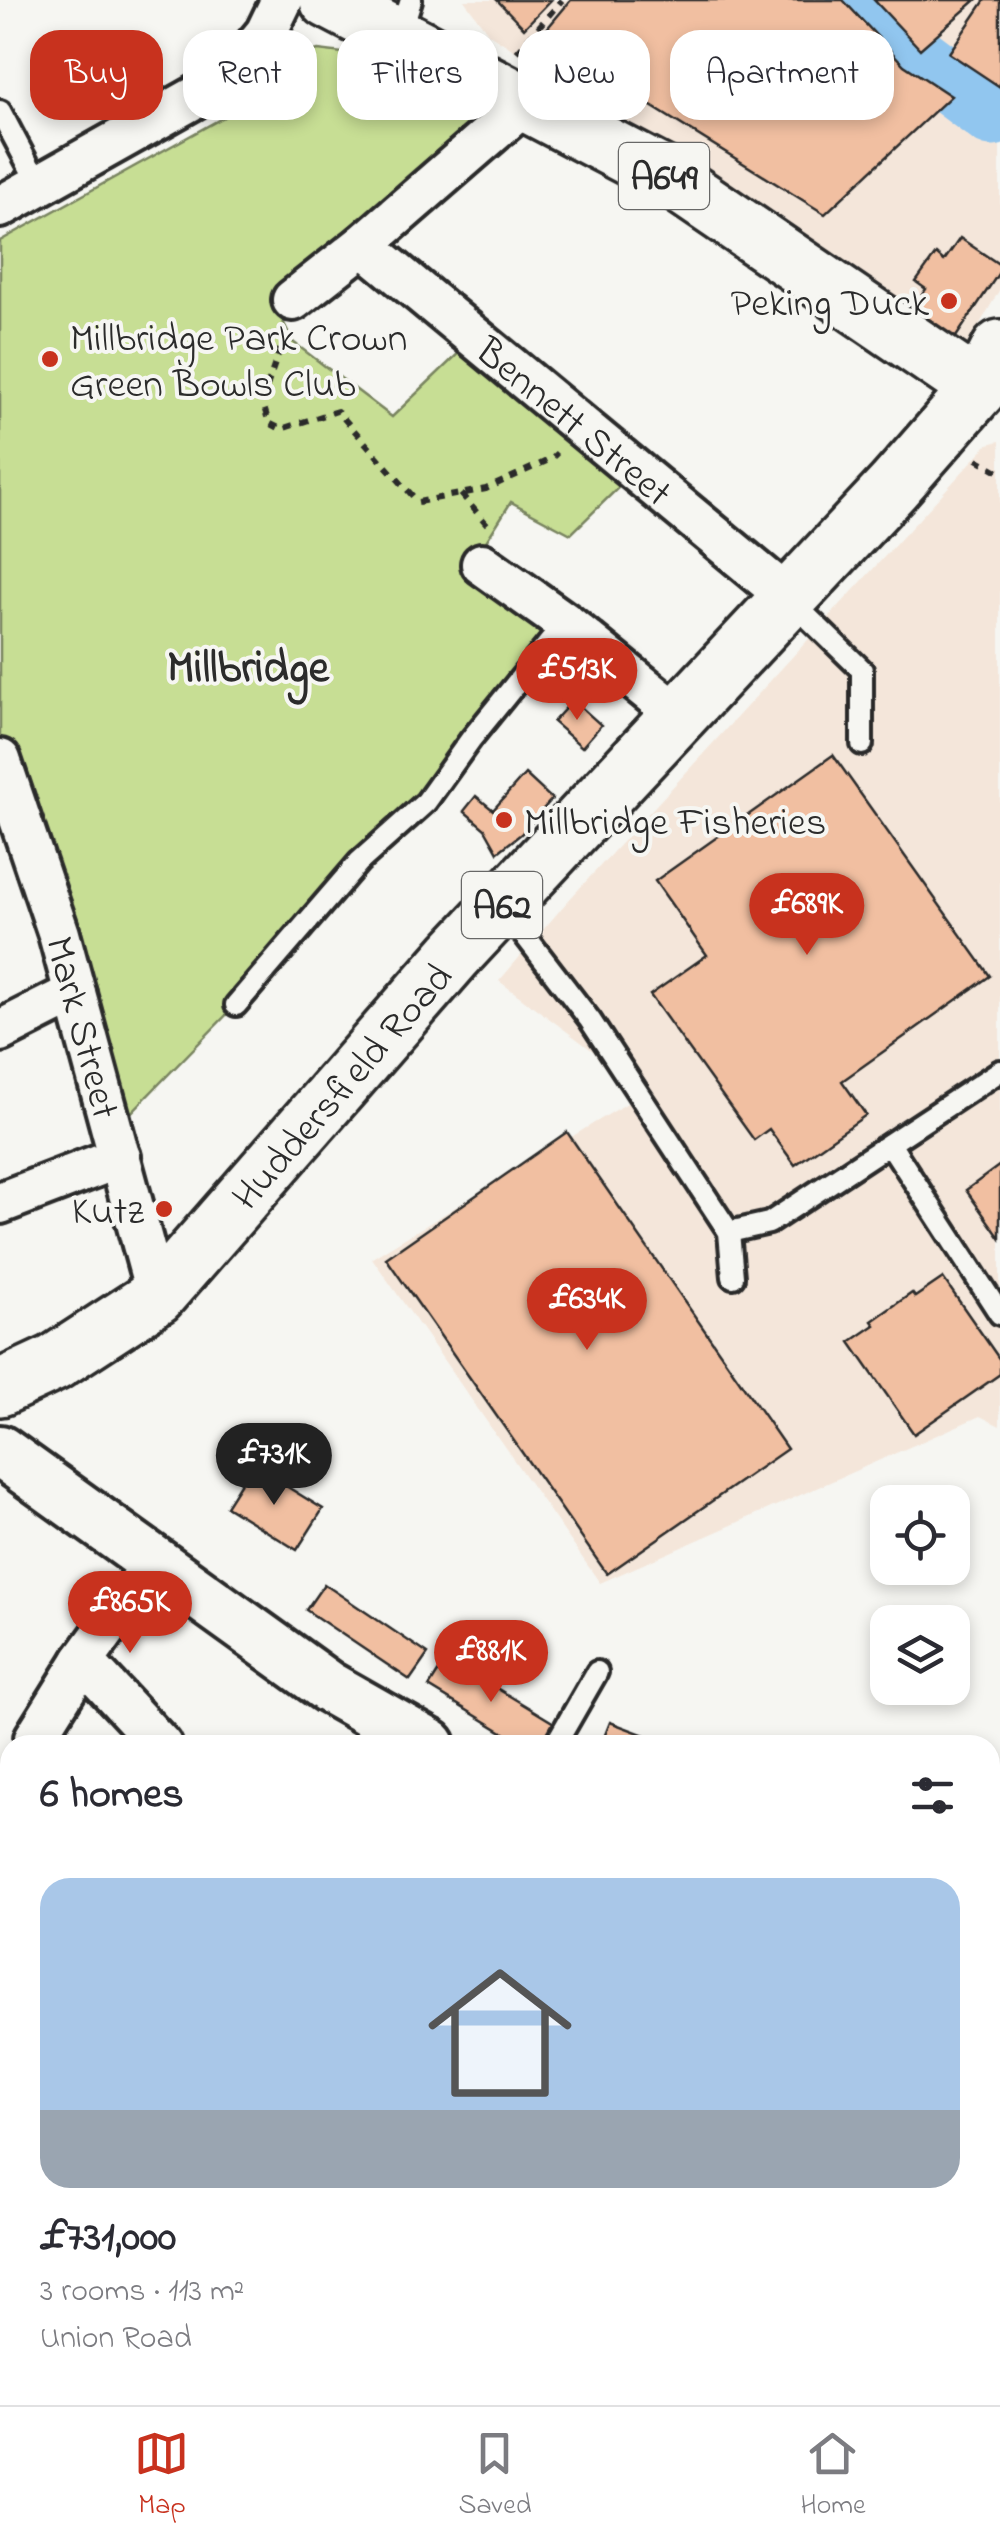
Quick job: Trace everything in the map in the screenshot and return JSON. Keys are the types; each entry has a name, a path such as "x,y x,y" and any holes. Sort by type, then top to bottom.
{"main road":[{"name":"A649","path":"328,0 405,19 518,79"},
{"name":"A649","path":"581,120 993,375"},
{"name":"Huddersfield Road","path":"0,1388 54,1363 157,1296 502,905 993,375"}],"street":[{"path":"0,207 228,79 266,33 282,0"},
{"path":"293,300 363,245 518,82"},
{"name":"Bennett Street","path":"363,245 788,598"},
{"path":"482,564 565,623 677,714"},
{"name":"Mark Street","path":"0,760 7,804 75,993 157,1296"},
{"path":"0,1032 75,993"},
{"path":"0,1203 120,1157"},
{"path":"0,1451 328,1687 412,1735"},
{"path":"37,1735 154,1563"},
{"path":"84,1661 152,1735"}],"lane":[{"path":"0,111 38,185"},
{"path":"788,598 862,670 862,744"},
{"path":"236,1004 359,862 426,802 565,623"},
{"path":"502,905 590,1020 729,1232 733,1277"},
{"path":"729,1232 768,1224 1000,1071"},
{"path":"890,1144 1000,1314"},
{"path":"561,1735 597,1672"}],"path":[{"path":"546,30 562,0"},
{"path":"293,300 290,320 262,401 270,423 281,430 337,410 418,502 486,489 551,459 581,426"}],"shaded area":[{"path":"464,0 1000,0 1000,289 965,350 623,120 650,120 650,30 518,30 518,53 498,40 498,30 486,30"},
{"path":"1000,441 1000,1426 980,1416 600,1583 372,1258 629,1102 593,1051 499,981 988,444"}],"green space":[{"path":"317,50 337,52 337,120 488,120 287,290 281,317 293,342 392,417 464,348 623,483 571,534 511,502 478,554 557,624 415,797 352,853 236,1005 120,1124 69,935 0,736 0,241 218,120 317,120"},
{"path":"498,96 510,101 498,111"}],"building":[{"path":"497,0 551,0 524,28"},
{"path":"571,0 843,0 871,30 670,30 670,118 650,105 650,30 546,30"},
{"path":"874,0 976,0 920,49"},
{"path":"985,0 1000,0 1000,87 949,53"},
{"path":"894,54 951,96 825,214 674,120 894,120"},
{"name":"Peking Duck","path":"960,238 1000,265 1000,271 952,343 909,314 926,289 916,282 936,254 944,261"},
{"path":"573,700 601,725 582,747 553,722"},
{"path":"833,755 990,976 842,1081 866,1115 795,1165 769,1129 754,1140 650,995 707,955 655,881"},
{"name":"Millbridge Fisheries","path":"525,774 552,799 521,834 498,852 485,829 464,811 476,796 493,810"},
{"path":"567,1132 787,1449 607,1574 386,1258"},
{"path":"1000,1165 1000,1238 966,1190"},
{"path":"943,1278 1000,1360 1000,1374 914,1434 850,1342 912,1293 915,1297"},
{"path":"252,1465 323,1509 297,1550 226,1506"},
{"path":"324,1584 428,1654 410,1680 306,1610"},
{"path":"447,1658 554,1723 547,1735 508,1735 429,1687"},
{"path":"610,1722 645,1735 605,1735"}],"waterway":[{"path":"858,0 908,51 992,114"}],"place":[{"name":"Peking Duck","path":"949,301"},
{"name":"Millbridge Park Crown Green Bowls Club","path":"50,359"},
{"name":"Millbridge Fisheries","path":"504,820"},
{"name":"Kutz","path":"164,1209"}],"district":[{"name":"Millbridge","path":"248,665"}]}
